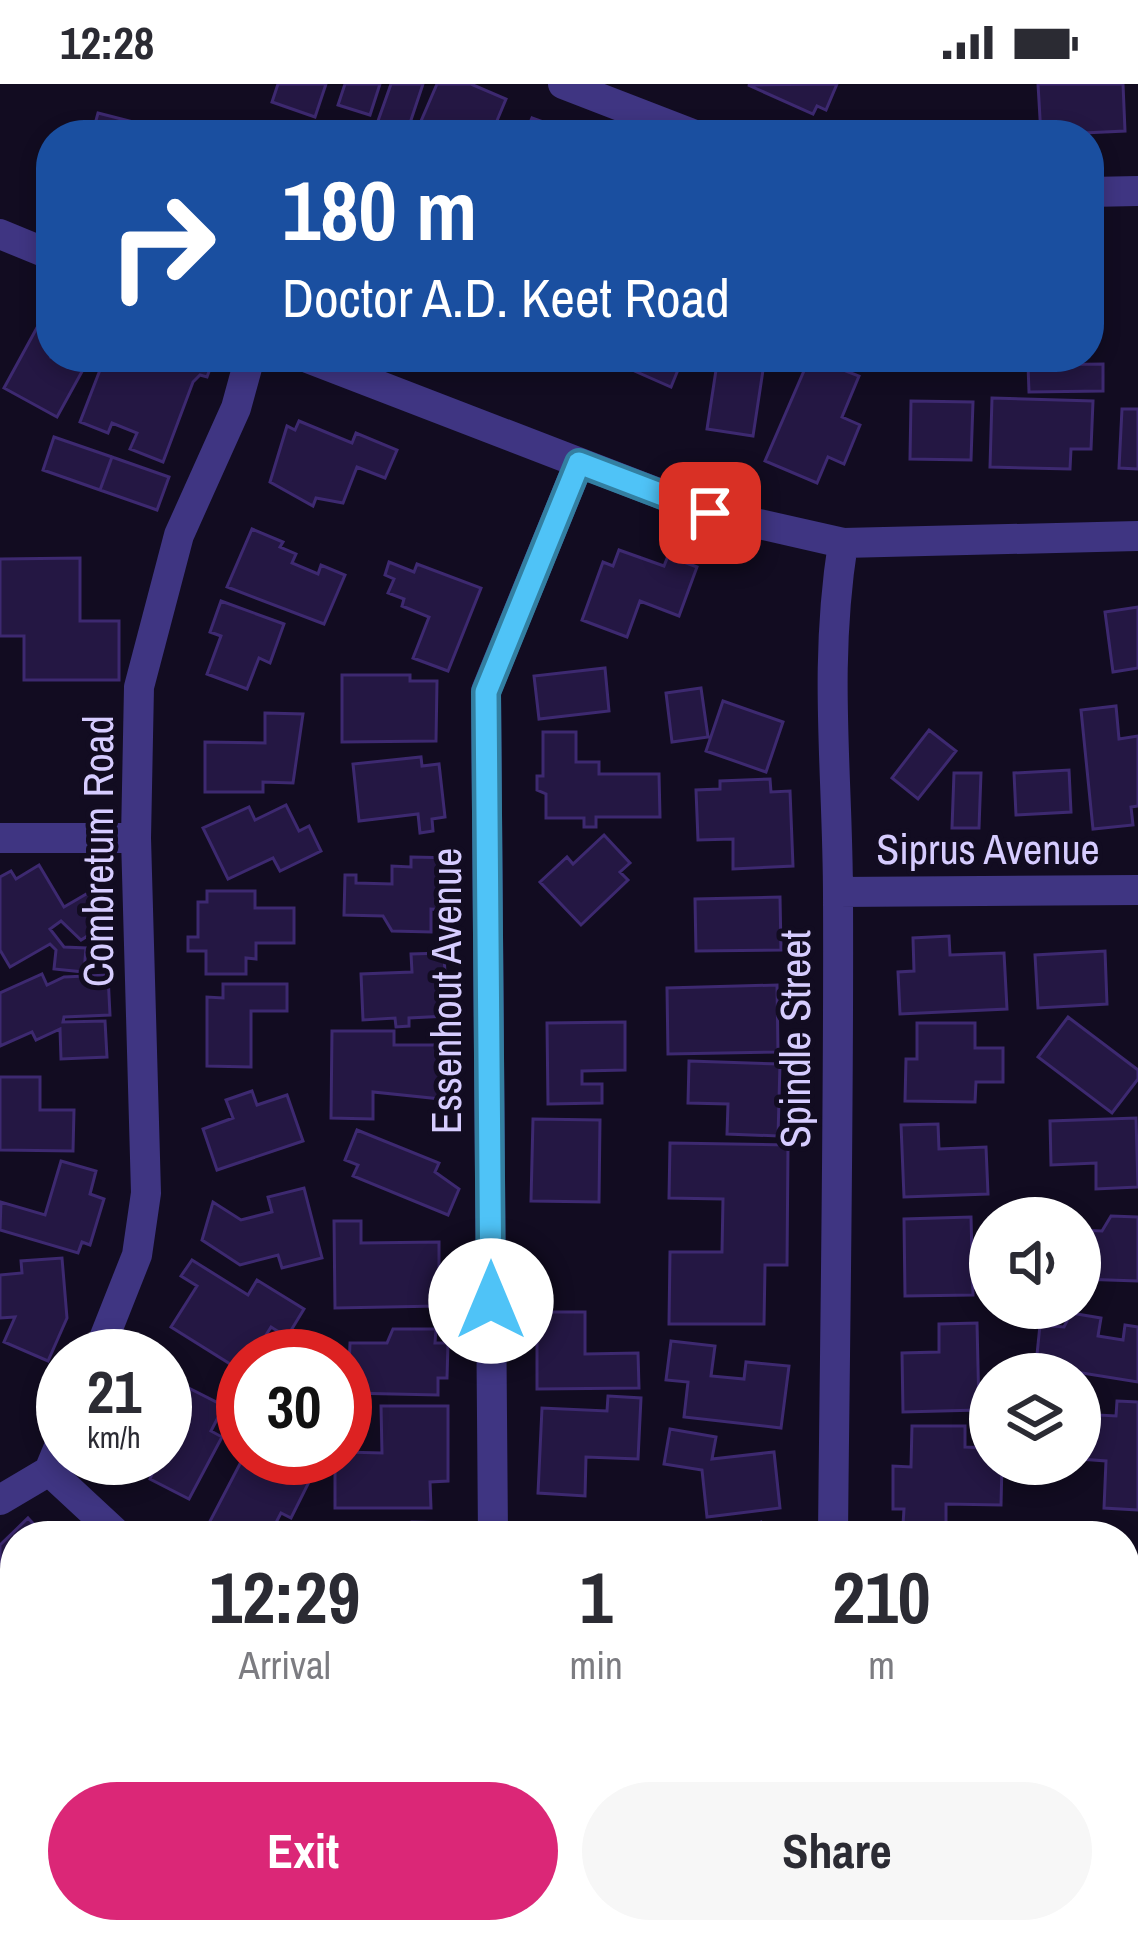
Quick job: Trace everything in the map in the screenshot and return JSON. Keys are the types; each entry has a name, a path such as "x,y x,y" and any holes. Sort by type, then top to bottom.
{"street":[{"path":"563,84 656,120"},
{"path":"1104,192 1138,191"},
{"path":"0,234 36,249"},
{"name":"Combretum Road","path":"107,1329 136,1255 146,1193 136,838 139,687 179,535 236,407 246,372"},
{"path":"343,372 710,513 843,543 1138,536"},
{"name":"Essenhout Avenue","path":"493,1521 486,692 579,463"},
{"name":"Spindle Street","path":"833,1521 838,892 829,716 834,603 843,543"},
{"path":"0,838 136,838"},
{"name":"Siprus Avenue","path":"838,892 1138,890"},
{"path":"0,1499 36,1478"},
{"path":"64,1485 103,1521"}],"building":[{"path":"278,84 326,84 315,117 272,102"},
{"path":"345,84 380,84 370,115 338,105"},
{"path":"391,84 423,84 411,120 378,120"},
{"path":"437,84 471,84 506,99 497,120 421,120"},
{"path":"837,84 826,110 817,106 813,114 748,85"},
{"path":"1038,84 1123,84 1125,131 1104,132 1104,120 1040,120"},
{"path":"98,113 126,120 96,120"},
{"path":"36,329 36,372 82,372 57,417 4,388"},
{"path":"99,372 209,372 193,382 163,462 130,449 137,433 112,423 108,433 80,422"},
{"path":"637,372 677,372 671,387"},
{"path":"716,372 763,372 753,436 707,429"},
{"path":"804,372 859,376 842,417 860,425 844,464 828,457 817,483 765,461"},
{"path":"1028,372 1103,372 1103,391 1029,392"},
{"path":"992,398 1093,401 1091,449 1071,449 1070,469 990,467"},
{"path":"911,401 973,402 971,460 910,459"},
{"path":"1122,409 1138,409 1138,469 1119,468"},
{"path":"299,421 352,443 356,433 397,450 385,478 357,467 343,503 316,498 313,506 270,482 287,426 295,430"},
{"path":"54,437 112,457 100,490 43,470"},
{"path":"112,457 169,477 157,510 100,490"},
{"path":"252,529 283,542 280,547 296,554 292,563 318,574 321,565 345,575 324,624 227,587"},
{"path":"619,550 664,566 668,556 697,567 679,616 640,601 627,637 582,620 603,562 613,566"},
{"path":"80,558 80,621 119,621 119,680 24,680 24,636 0,636 0,559"},
{"path":"389,562 414,572 417,564 481,588 448,671 413,658 429,617 402,606 404,599 388,593 394,579 385,575"},
{"path":"221,601 284,624 270,663 259,658 247,689 207,674 221,636 210,632"},
{"path":"1138,607 1138,668 1113,672 1105,612"},
{"path":"605,668 609,711 539,719 534,676"},
{"path":"342,675 410,675 410,681 437,681 436,741 342,742"},
{"path":"701,688 708,737 672,742 666,693"},
{"path":"723,701 783,722 766,772 706,751"},
{"path":"1116,706 1119,739 1138,736 1138,806 1131,807 1133,825 1093,829 1081,710"},
{"path":"265,713 303,714 293,783 263,782 263,792 205,792 205,742 265,743"},
{"path":"929,730 956,751 918,799 892,778"},
{"path":"543,732 576,732 576,762 599,762 599,774 659,774 660,817 596,817 596,827 584,827 584,818 546,818 546,794 537,790 537,776 543,776"},
{"path":"421,757 422,766 439,764 445,817 432,819 433,831 420,833 418,814 359,821 353,764"},
{"path":"1069,770 1071,812 1016,815 1014,773"},
{"path":"954,773 981,773 979,828 952,828"},
{"path":"770,779 771,792 790,791 793,866 733,869 733,839 698,840 696,790 720,789 720,781"},
{"path":"286,805 299,831 309,826 321,851 280,871 273,858 228,879 203,828 249,807 255,820"},
{"path":"604,835 630,863 620,872 628,880 581,925 540,882 567,857 573,864"},
{"path":"411,857 456,858 454,910 431,909 431,932 392,931 383,916 344,915 345,875 356,875 356,883 392,884 392,866 411,867"},
{"path":"39,865 64,907 88,893 107,924 81,940 61,921 50,929 64,947 86,948 84,972 54,969 56,950 50,944 10,967 0,950 0,877 11,871 16,879"},
{"path":"207,891 255,891 255,908 294,908 294,943 256,943 256,959 246,958 246,974 206,974 206,951 188,951 188,937 198,937 198,902 207,902"},
{"path":"780,897 781,950 696,951 695,899"},
{"path":"949,936 950,955 1004,953 1007,1009 900,1014 898,972 914,971 913,938"},
{"path":"1105,951 1107,1004 1038,1008 1035,955"},
{"path":"444,953 447,1016 409,1018 409,1026 396,1027 395,1018 363,1020 361,974 412,972 411,954"},
{"path":"42,974 47,985 64,977 108,975 110,1015 64,1017 63,1022 105,1021 107,1057 61,1059 60,1029 36,1040 32,1032 0,1046 0,993"},
{"path":"223,984 287,984 287,1011 251,1011 251,1067 207,1066 207,997 223,998"},
{"path":"777,985 778,1052 668,1054 667,988"},
{"path":"1068,1017 1138,1070 1138,1079 1112,1113 1038,1057"},
{"path":"625,1022 625,1070 582,1071 582,1084 602,1084 602,1103 548,1104 547,1023"},
{"path":"917,1023 975,1023 975,1048 1003,1048 1003,1082 976,1082 975,1102 905,1101 906,1059 917,1059"},
{"path":"332,1031 394,1031 394,1045 441,1045 441,1099 373,1092 373,1119 331,1118"},
{"path":"689,1061 780,1064 778,1136 727,1134 728,1104 688,1103"},
{"path":"0,1077 40,1077 40,1110 74,1110 73,1151 0,1150"},
{"path":"252,1091 257,1105 287,1095 303,1141 217,1170 203,1129 233,1118 226,1100"},
{"path":"1136,1118 1138,1187 1096,1189 1096,1163 1051,1165 1050,1121"},
{"path":"533,1119 600,1120 599,1202 531,1201"},
{"path":"938,1124 939,1149 986,1147 988,1194 904,1197 901,1125"},
{"path":"357,1130 439,1163 435,1172 459,1189 448,1215 353,1176 358,1165 345,1160"},
{"path":"670,1143 788,1145 787,1265 765,1265 764,1324 669,1324 670,1252 722,1252 723,1199 669,1198"},
{"path":"61,1161 96,1171 90,1194 104,1199 90,1245 82,1242 78,1253 0,1230 1,1202 45,1215"},
{"path":"304,1188 322,1258 282,1268 278,1255 240,1265 202,1240 213,1202 241,1220 272,1212 268,1197"},
{"path":"1111,1216 1138,1217 1138,1281 1101,1280 1102,1231"},
{"path":"969,1217 969,1295 905,1296 904,1219"},
{"path":"334,1221 361,1221 361,1243 439,1242 439,1306 335,1308"},
{"path":"62,1258 67,1318 62,1329 36,1329 36,1356 4,1342 15,1317 0,1318 0,1275 22,1273 21,1261"},
{"path":"192,1260 248,1295 257,1280 304,1309 292,1329 216,1329 216,1355 192,1340 192,1329 171,1327 197,1286 181,1276"},
{"path":"537,1312 585,1312 585,1354 638,1353 639,1388 537,1389"},
{"path":"969,1323 969,1329 977,1329 978,1353 969,1353 969,1410 903,1412 902,1353 939,1352 939,1324"},
{"path":"1125,1325 1138,1327 1138,1382 1101,1376 1101,1353 1037,1353 1040,1329 1099,1329 1098,1336 1123,1340"},
{"path":"393,1329 436,1329 435,1343 448,1343 447,1378 438,1378 438,1395 372,1394 372,1343 387,1343"},
{"path":"671,1341 715,1346 711,1376 744,1379 746,1362 789,1366 781,1428 684,1417 688,1382 666,1380"},
{"path":"192,1390 216,1402 211,1431 216,1434 216,1448 189,1499 162,1485 192,1485"},
{"path":"608,1396 641,1398 638,1459 586,1457 585,1496 538,1493 542,1408 607,1411"},
{"path":"1117,1401 1138,1402 1138,1510 1104,1508 1101,1415 1116,1416"},
{"path":"381,1406 448,1406 448,1481 430,1482 431,1508 335,1508 335,1485 372,1485 372,1453 382,1453"},
{"path":"912,1426 965,1426 969,1485 1001,1485 1001,1505 946,1504 946,1521 903,1521 904,1509 893,1509 893,1466 911,1467"},
{"path":"670,1429 716,1437 712,1459 774,1452 780,1508 707,1517 702,1470 664,1464"},
{"path":"229,1485 308,1485 291,1518 281,1513 277,1521 210,1521"}],"route":[{"path":"491,1301 486,692 579,463 710,513"}]}
